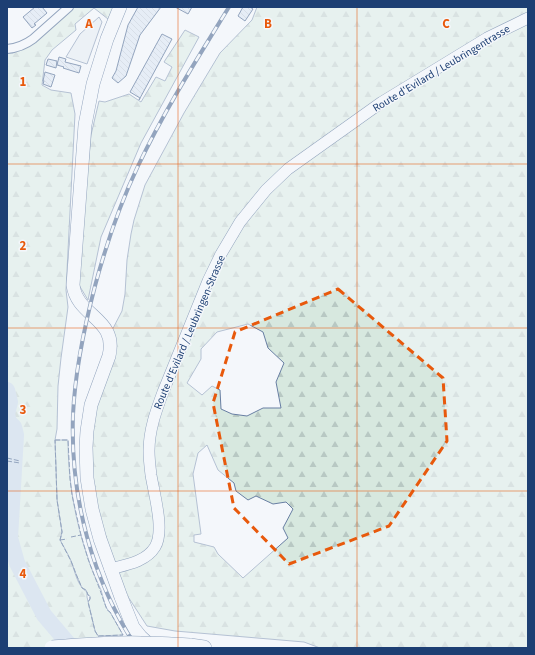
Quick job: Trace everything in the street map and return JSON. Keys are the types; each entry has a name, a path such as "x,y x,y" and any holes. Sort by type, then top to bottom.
{"highway":[{"path":"52,648 87,645 132,644 164,644 197,647"}],"main road":[{"path":"120,7 107,39 93,84 85,125 73,289 79,301 103,325 108,332 111,342 111,350 91,406 87,431 86,478 92,509 110,569 130,622 141,637 151,642"},
{"path":"125,607 151,642"}],"street":[{"path":"7,49 18,47 33,39 68,7"},
{"name":"Route d'Evilard / Leubringentrasse","path":"356,120 382,102 487,38 528,18"},
{"name":"Route d'Evilard / Leubringen-Strasse","path":"110,569 128,565 143,559 150,554 158,541 158,515 150,462 152,424 163,392 208,281 221,254 240,222 266,190 288,169 356,120"}],"highlighted area":[{"path":"338,289 443,378 447,441 389,526 289,564 234,508 213,403 235,332"}],"green space":[{"path":"72,7 114,7 108,19 94,8 75,24 76,30 52,50 45,60 42,85 51,90 71,93 75,114 66,290 68,307 58,386 57,429 55,440 57,500 62,532 60,540 71,561 81,586 87,592 95,631 106,648 7,648 7,53 13,53 28,43"},
{"path":"257,7 528,7 528,648 320,648 304,642 175,631 147,626 110,569 86,463 109,336 122,311 125,294 127,260 134,220 145,185 184,113 220,53 252,20","holes":["248,324 263,332 268,348 284,363 276,382 281,408 263,408 247,416 232,414 221,409 220,390 212,386 202,395 187,383 201,359 201,349 217,332","207,445 218,470 234,483 236,491 248,500 256,496 273,504 286,502 293,509 283,528 288,538 243,578 218,554 214,547 194,542 194,535 201,534 193,474 198,453"]},
{"path":"185,30 199,37 141,143 101,237 88,300 79,285 78,270 91,135 99,101 105,102 129,94 141,102 156,77 165,81 172,67 164,62"},
{"path":"55,440 68,440 69,470 79,530 105,605 123,635 98,636 95,631 88,602 90,596 86,590 82,588 71,561 60,540 62,532 57,500"}],"shaded area":[{"path":"99,17 102,22 87,64 66,57 80,34"}],"building":[{"path":"35,7 42,7 47,13 34,24 36,25 32,28 23,17"},
{"path":"138,7 161,7 140,35 126,76 118,83 112,78 116,71 128,25"},
{"path":"175,7 192,7 188,14"},
{"path":"243,7 250,7 253,9 245,21 238,16"},
{"path":"162,34 172,39 139,100 140,98 130,92"},
{"path":"59,57 66,59 65,62 81,66 79,73 57,65"},
{"path":"48,59 57,61 56,68 46,65"},
{"path":"45,72 55,75 51,87 43,84"}],"waterway":[{"path":"7,390 10,402 7,414 9,422 14,427 16,435 10,538 17,563 44,615 72,648"}],"railway":[{"path":"137,648 121,622 96,566 80,507 75,476 73,446 73,415 78,366 95,286 125,195 148,146 181,85 229,7"}],"fence":[{"path":"55,440 68,440 72,495 81,535 88,559 107,610 110,612 123,635 98,636 95,631 88,602 90,596 86,590 82,588 71,561 60,540 62,532 57,500 55,440"},
{"path":"7,458 20,461"},
{"path":"7,461 20,463"},
{"path":"71,537 81,535"},
{"path":"60,540 67,539"}]}
